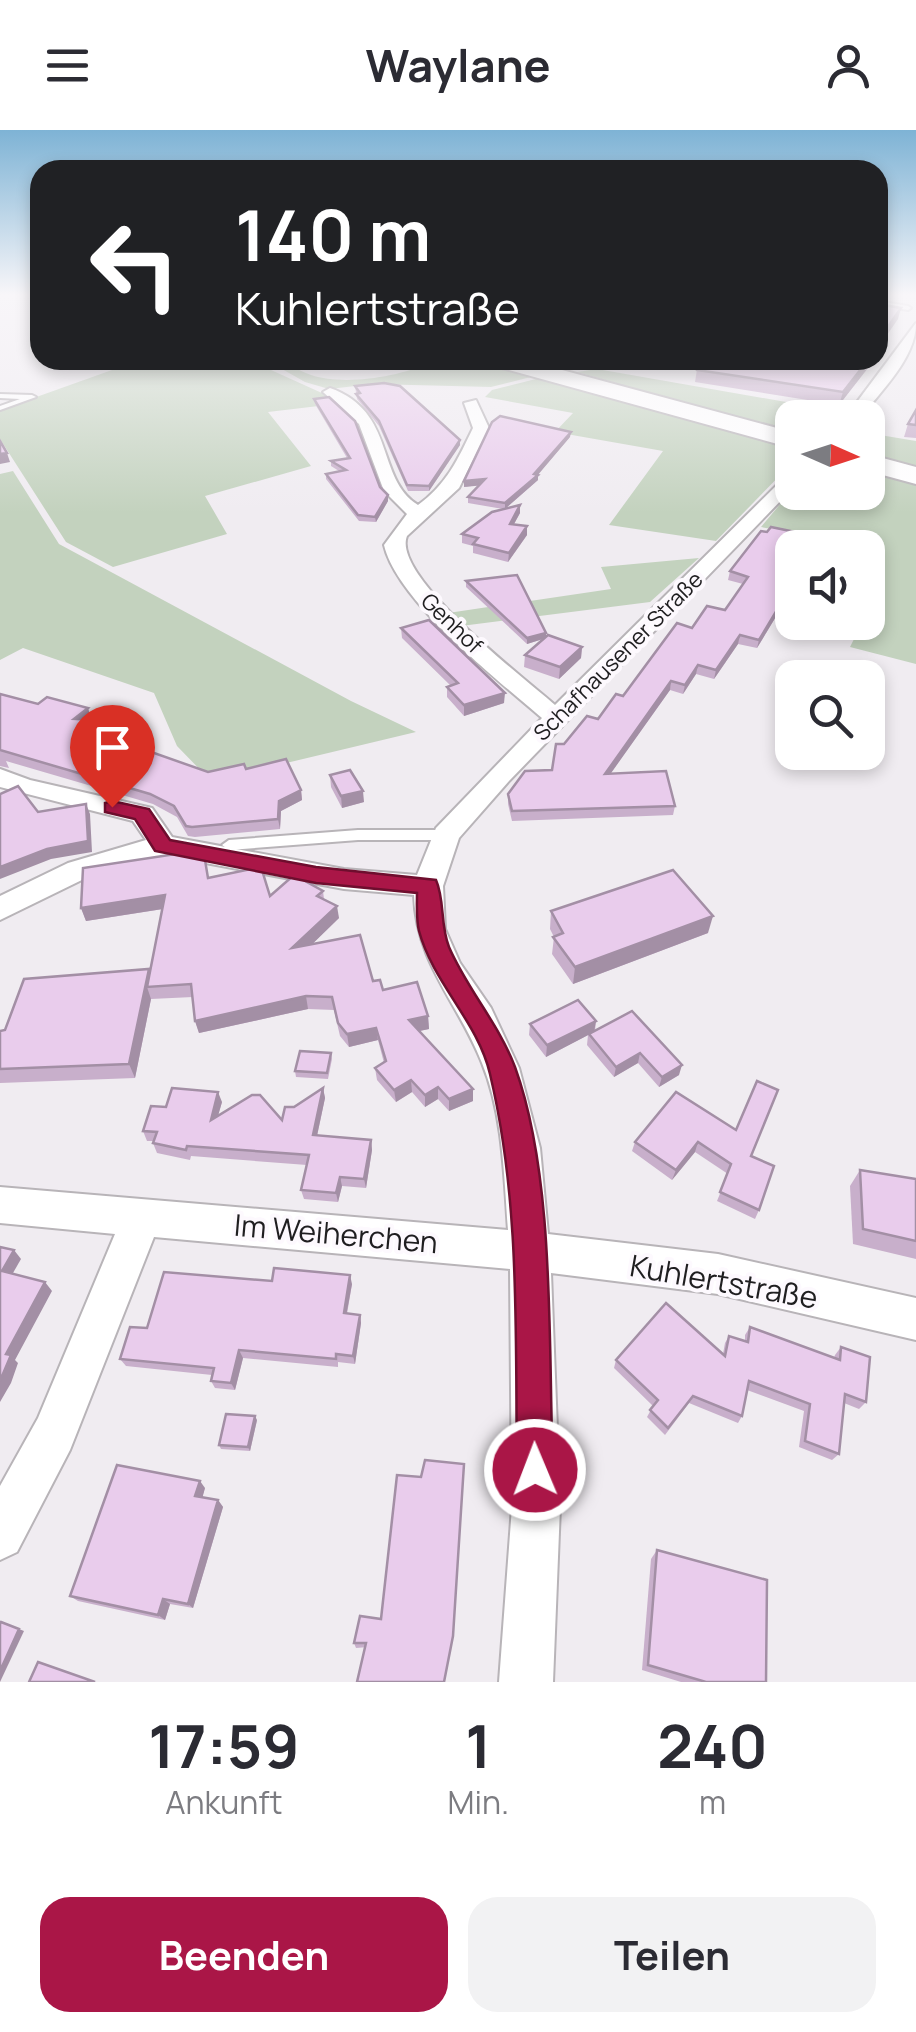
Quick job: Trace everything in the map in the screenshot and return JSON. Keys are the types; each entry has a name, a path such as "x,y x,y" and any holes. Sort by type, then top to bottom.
{"main road":[{"path":"539,370 775,435"},
{"path":"885,467 916,476"}],"street":[{"path":"865,400 886,370"},
{"path":"330,392 354,406 364,419 375,438 386,484 399,500 420,513"},
{"name":"Genhof","path":"471,403 481,428 452,484 408,523 394,545 395,560 419,592 556,718"},
{"name":"Schafhausener Straße","path":"526,1682 536,1507 530,1251 521,1148 502,1068 478,1017 446,968 430,929 428,886 446,835 775,497"},
{"path":"11,786 142,814 163,846"},
{"path":"0,909 78,870 163,846 306,874 428,886"},
{"name":"Im Weiherchen","path":"0,1204 530,1251"},
{"path":"0,1535 54,1434 142,1216"},
{"name":"Kuhlertstraße","path":"530,1251 718,1274 916,1320"}],"lane":[{"path":"0,396 32,397 0,408"},
{"path":"229,844 358,835 446,835"}],"green space":[{"path":"112,370 271,370 344,403 268,412 311,466 205,496 227,534 113,567 66,542 0,439 0,410"},
{"path":"284,370 339,380 408,370 514,370 535,376 491,387 373,384 329,389"},
{"path":"603,370 775,400 775,428 577,372"},
{"path":"544,377 775,442 775,480 716,541 609,525 663,451 555,432 573,413 485,397 492,390"},
{"path":"885,436 916,441 916,471 885,461"},
{"path":"13,471 59,544 416,732 211,781 177,746 154,693 23,648 0,660 0,474"},
{"path":"885,472 916,481 916,664 850,647 854,640 885,640 885,530 761,527 775,510 885,510"},
{"path":"699,558 650,602 461,626 448,613 611,589 601,567"}],"building":[{"path":"697,370 860,370 843,392"},
{"path":"355,386 400,386 460,440 429,486 407,485 379,421 356,394 360,393"},
{"path":"329,397 355,421 380,487 388,495 375,517 358,515 326,474 346,470 331,461 350,458 314,399"},
{"path":"500,416 571,432 534,474 538,475 505,503 468,497 485,479 464,481 492,422"},
{"path":"520,505 510,524 527,526 509,553 473,544 478,538 462,534 492,512"},
{"path":"771,527 785,530 775,530 775,613 759,640 740,635 716,670 698,665 685,685 671,681 605,774 666,771 675,806 512,811 508,794 525,771 552,770 556,744 564,744 587,716 598,719 616,694 623,696 677,623 692,628 707,606 725,610 748,577 730,571 761,531 767,532"},
{"path":"517,575 546,633 527,638 466,581"},
{"path":"429,620 505,693 464,705 447,687 458,683 401,628"},
{"path":"548,635 582,647 560,667 525,655"},
{"path":"0,694 38,704 47,697 88,708 74,719 143,722 120,741 208,772 244,764 246,769 286,759 301,790 279,801 278,819 186,826 174,806 150,794 0,750"},
{"path":"350,770 363,791 341,796 330,775"},
{"path":"18,786 38,812 86,804 88,841 47,849 0,867 0,794"},
{"path":"189,852 204,854 208,878 261,867 270,896 294,875 323,891 317,896 337,906 292,948 360,935 373,981 380,980 383,990 417,982 428,1016 409,1020 473,1089 449,1099 438,1087 425,1095 411,1080 394,1090 375,1068 386,1061 376,1028 347,1034 338,1023 332,997 306,996 195,1021 191,984 147,987 165,895 81,908 83,868"},
{"path":"673,870 713,916 575,967 553,937 563,933 551,911"},
{"path":"149,969 129,1064 0,1069 0,1031 5,1030 24,979"},
{"path":"578,1000 596,1021 547,1045 530,1024"},
{"path":"632,1011 682,1065 662,1077 640,1053 616,1067 589,1034"},
{"path":"300,1051 331,1053 327,1073 295,1071"},
{"path":"757,1081 778,1090 751,1156 774,1166 759,1210 720,1192 731,1164 698,1142 676,1170 635,1142 676,1092 736,1130"},
{"path":"172,1088 218,1092 211,1120 252,1095 260,1095 282,1120 285,1107 294,1107 323,1088 313,1135 371,1140 364,1179 340,1177 336,1193 301,1190 309,1155 187,1146 186,1150 153,1143 157,1132 143,1131 151,1106 166,1107"},
{"path":"860,1170 916,1179 916,1241 863,1229"},
{"path":"0,1247 14,1250 2,1271 45,1282 6,1354 11,1355 0,1381"},
{"path":"274,1268 350,1275 344,1313 360,1315 353,1356 336,1354 336,1359 239,1350 231,1383 211,1381 214,1368 120,1359 130,1327 147,1328 164,1272 272,1281"},
{"path":"666,1303 725,1356 729,1336 748,1342 750,1327 840,1360 841,1347 870,1357 866,1402 845,1394 839,1454 805,1441 810,1404 749,1381 742,1416 693,1396 668,1428 650,1410 658,1400 616,1360"},
{"path":"226,1414 255,1416 248,1447 219,1445"},
{"path":"425,1460 464,1464 453,1636 444,1682 357,1682 366,1643 354,1643 360,1616 381,1619 397,1475 421,1477"},
{"path":"117,1465 200,1481 195,1496 218,1500 188,1604 163,1599 158,1615 70,1596"},
{"path":"657,1550 767,1580 766,1682 706,1682 648,1665"},
{"path":"0,1624 19,1629 0,1671"},
{"path":"38,1662 95,1682 29,1682"}],"route":[{"path":"112,807 142,814 163,846 212,852 316,875 428,886 430,929 446,968 478,1017 502,1068 521,1148 530,1251 535,1470"}]}
